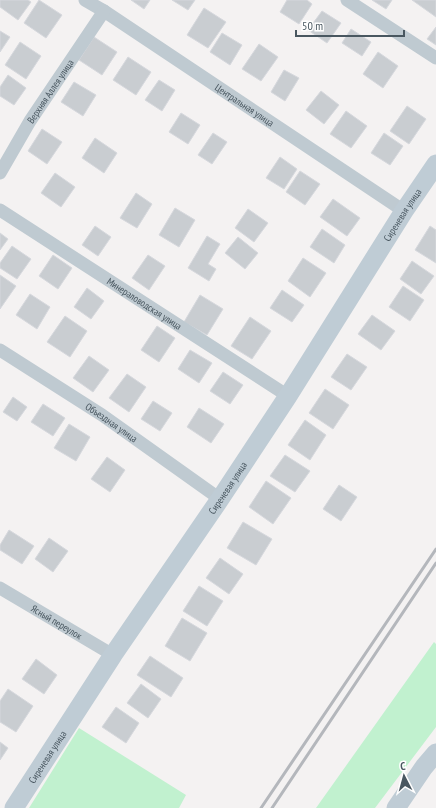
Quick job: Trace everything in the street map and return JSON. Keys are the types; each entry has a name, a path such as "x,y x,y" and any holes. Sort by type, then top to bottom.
{"street":[{"name":"Центральная улица","path":"85,0 404,211"},
{"path":"347,0 436,58"},
{"name":"Верхняя Аллея улица","path":"0,173 30,121 104,12"},
{"name":"Сиреневая улица","path":"14,808 113,655 220,499 288,396 404,211 436,164"},
{"name":"Минераловодская улица","path":"0,210 288,396"},
{"name":"Объездная улица","path":"0,350 102,415 220,499"},
{"name":"Ясный переулок","path":"0,588 113,655"},
{"path":"396,808 424,767 436,753"}],"green space":[{"path":"434,642 436,644 436,727 375,808 316,808"},
{"path":"79,728 186,795 179,808 29,808"}],"building":[{"path":"0,0 28,0 31,2 18,20 0,7"},
{"path":"39,0 62,15 46,38 24,23"},
{"path":"131,0 150,0 144,9"},
{"path":"172,0 195,0 188,10"},
{"path":"287,0 307,0 312,4 299,24 280,12"},
{"path":"372,0 392,0 386,9"},
{"path":"412,0 436,0 436,17"},
{"path":"204,8 226,22 208,48 187,35"},
{"path":"322,11 341,23 327,43 308,30"},
{"path":"436,27 436,45 427,39"},
{"path":"351,29 371,42 362,56 342,43"},
{"path":"0,31 10,37 0,52"},
{"path":"222,33 242,45 230,65 210,52"},
{"path":"94,37 117,52 102,75 79,60"},
{"path":"20,42 41,56 26,79 5,65"},
{"path":"259,44 278,57 261,81 242,69"},
{"path":"378,52 398,66 383,88 363,74"},
{"path":"128,57 151,72 136,95 113,80"},
{"path":"284,70 299,78 285,101 271,92"},
{"path":"8,75 26,88 14,105 0,96 0,87"},
{"path":"159,80 175,90 162,111 145,100"},
{"path":"74,82 96,95 83,116 61,102"},
{"path":"321,91 339,105 324,124 306,110"},
{"path":"407,106 426,119 409,144 390,131"},
{"path":"346,111 367,126 351,148 330,134"},
{"path":"181,113 200,125 188,144 169,132"},
{"path":"42,129 62,142 47,164 28,151"},
{"path":"213,133 227,142 212,164 198,155"},
{"path":"384,133 403,146 390,165 371,153"},
{"path":"95,138 117,153 104,173 82,158"},
{"path":"280,157 297,169 284,189 266,178"},
{"path":"300,171 320,184 305,205 286,192"},
{"path":"55,173 75,187 61,207 41,193"},
{"path":"136,193 152,204 137,228 120,218"},
{"path":"333,199 360,218 347,236 320,217"},
{"path":"175,208 195,220 179,247 159,235"},
{"path":"248,209 268,223 254,242 235,228"},
{"path":"95,226 111,237 98,256 82,245"},
{"path":"430,226 436,230 436,263 415,250"},
{"path":"322,229 345,245 334,263 310,247"},
{"path":"0,233 8,239 0,250"},
{"path":"207,236 220,244 208,264 216,269 209,281 188,268"},
{"path":"238,237 258,253 245,269 225,253"},
{"path":"12,246 31,259 17,279 0,268 0,263"},
{"path":"53,255 72,268 58,289 39,276"},
{"path":"148,255 165,266 149,290 132,278"},
{"path":"303,258 326,273 310,297 288,281"},
{"path":"412,261 434,276 421,294 400,279"},
{"path":"0,275 16,286 0,309"},
{"path":"403,286 424,300 410,321 389,307"},
{"path":"87,288 104,301 91,319 74,307"},
{"path":"282,290 304,305 292,322 270,308"},
{"path":"30,294 50,307 37,329 16,315"},
{"path":"200,295 223,309 207,335 184,322"},
{"path":"372,315 395,331 381,350 358,334"},
{"path":"65,316 87,331 70,357 47,342"},
{"path":"250,317 271,331 252,359 231,346"},
{"path":"157,326 175,338 159,362 141,350"},
{"path":"190,350 212,363 199,383 178,369"},
{"path":"347,354 367,367 351,390 331,377"},
{"path":"89,356 109,370 93,392 73,378"},
{"path":"223,372 243,385 230,404 210,391"},
{"path":"127,374 146,387 129,412 109,398"},
{"path":"325,389 349,405 333,429 309,413"},
{"path":"13,397 27,407 17,421 3,412"},
{"path":"153,401 172,413 160,431 141,419"},
{"path":"43,404 65,418 53,436 31,422"},
{"path":"199,408 224,424 211,443 187,427"},
{"path":"305,420 326,435 310,460 288,445"},
{"path":"69,424 90,437 76,461 54,448"},
{"path":"285,455 310,471 295,492 270,476"},
{"path":"107,457 125,470 110,492 91,479"},
{"path":"266,481 291,498 273,524 249,507"},
{"path":"339,485 357,497 341,521 323,509"},
{"path":"243,522 272,539 256,565 227,548"},
{"path":"9,530 34,546 22,564 0,550 0,545"},
{"path":"49,538 68,551 53,572 35,559"},
{"path":"220,558 243,574 229,594 206,578"},
{"path":"199,586 223,601 207,626 183,611"},
{"path":"182,618 207,633 190,661 165,646"},
{"path":"150,656 183,678 171,697 137,675"},
{"path":"36,659 57,675 44,694 22,679"},
{"path":"141,684 161,699 148,718 127,703"},
{"path":"8,689 33,706 16,732 0,722 0,701"},
{"path":"116,707 139,723 126,743 102,727"},
{"path":"0,742 8,748 0,760"}],"railway":[{"path":"261,808 436,549"},
{"path":"272,808 436,563"}]}
